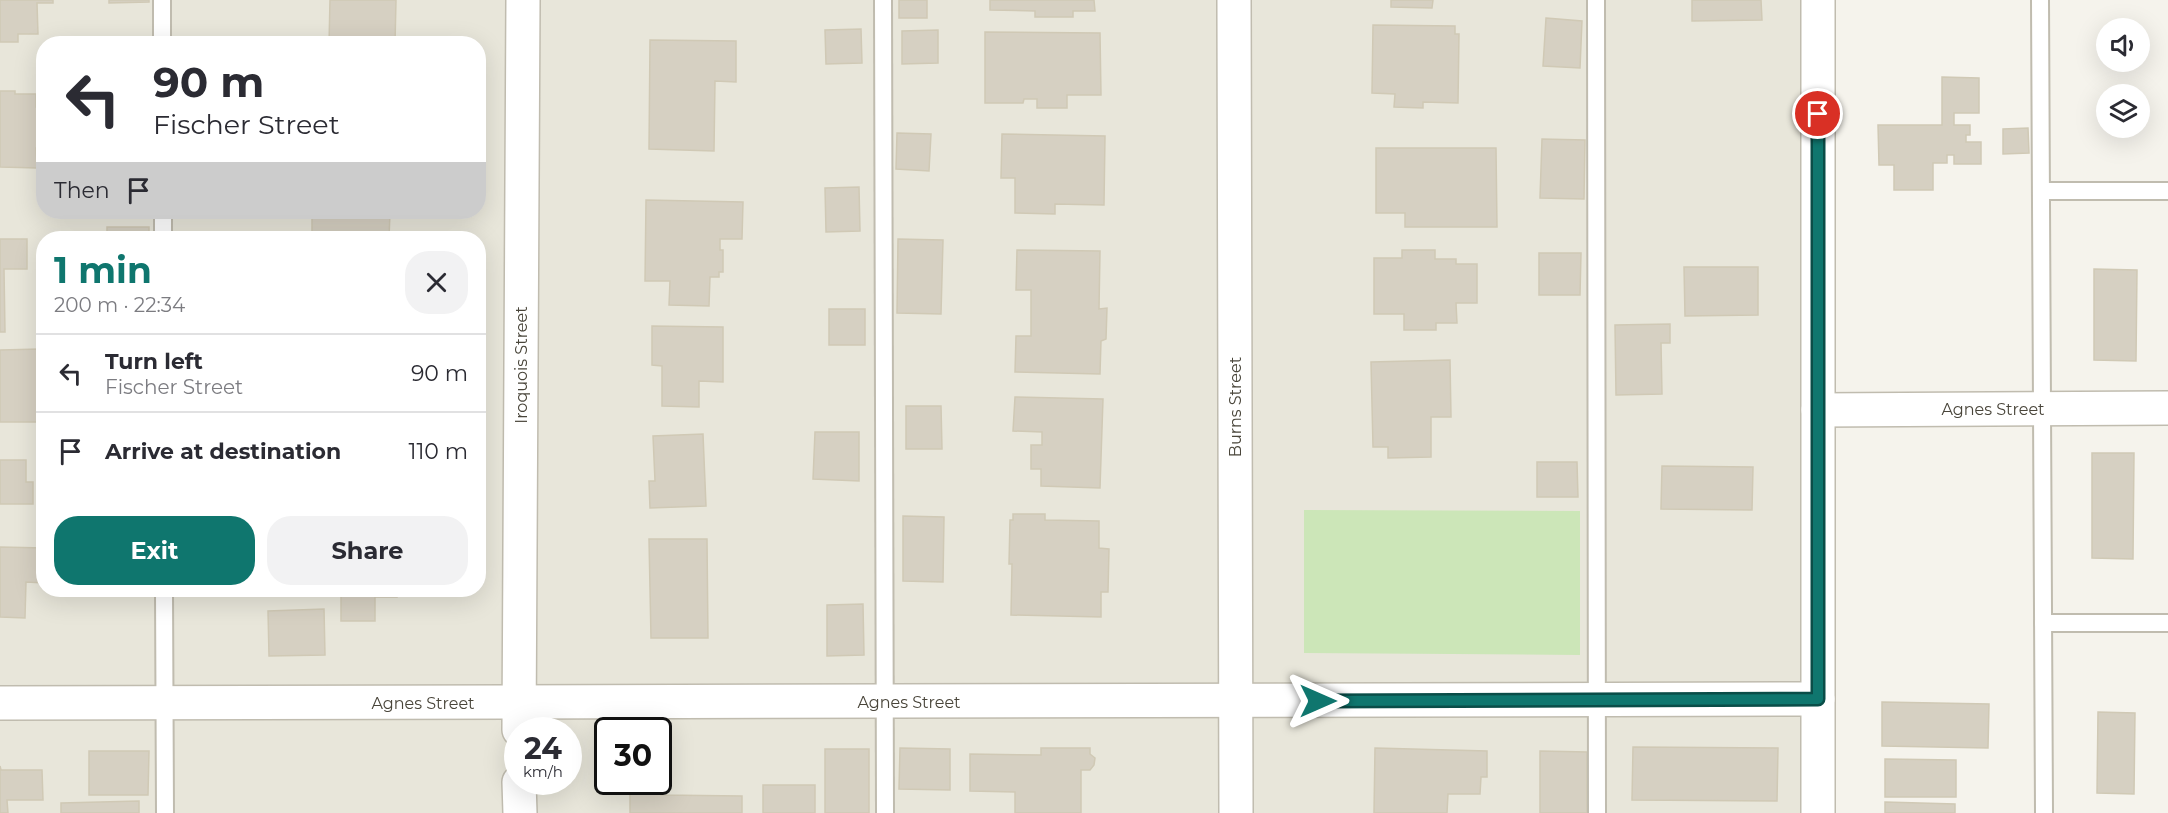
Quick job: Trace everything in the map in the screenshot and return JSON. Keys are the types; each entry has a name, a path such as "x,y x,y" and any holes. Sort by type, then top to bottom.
{"street":[{"name":"Iroquois Street","path":"519,716 523,0"},
{"name":"Burns Street","path":"1234,0 1236,813"},
{"path":"1818,0 1818,813"},
{"name":"Agnes Street","path":"1818,410 2168,408"},
{"name":"Agnes Street","path":"0,703 165,703 519,716 885,702 1818,699"},
{"path":"519,795 520,813"}],"lane":[{"path":"162,0 162,36"},
{"path":"883,0 885,813"},
{"path":"1596,0 1597,813"},
{"path":"2040,0 2044,813"},
{"path":"2041,191 2168,191"},
{"path":"164,597 165,813"},
{"path":"2043,623 2168,623"}],"shaded area":[{"path":"0,0 1818,0 1818,813 0,813"}],"green space":[{"path":"1304,510 1580,511 1580,655 1304,653"}],"building":[{"path":"0,0 53,0 53,3 37,3 38,34 18,34 18,42 0,42"},
{"path":"109,0 149,0 149,2 109,3"},
{"path":"330,0 396,0 395,36 329,36"},
{"path":"899,0 927,0 927,18 899,18"},
{"path":"990,0 1094,0 1095,11 1073,11 1073,17 1035,17 1035,11 990,10"},
{"path":"1391,0 1433,0 1432,8 1391,7"},
{"path":"1692,0 1761,0 1762,20 1692,21"},
{"path":"1546,18 1582,21 1580,68 1543,66"},
{"path":"1373,25 1455,26 1455,34 1459,34 1458,103 1423,102 1423,108 1394,107 1395,94 1372,93"},
{"path":"861,29 862,63 826,64 825,30"},
{"path":"938,30 938,63 902,64 902,31"},
{"path":"985,32 1100,33 1101,95 1067,95 1067,108 1037,108 1037,99 1024,99 1023,103 985,103"},
{"path":"650,40 736,41 736,82 715,81 714,151 649,149"},
{"path":"1942,77 1979,78 1979,113 1954,113 1954,125 1970,125 1970,135 1966,135 1966,142 1981,142 1981,164 1954,164 1954,155 1947,155 1947,163 1933,163 1933,190 1894,190 1894,165 1879,165 1878,125 1942,125"},
{"path":"0,91 36,94 36,168 0,167"},
{"path":"2028,128 2029,153 2003,154 2003,129"},
{"path":"897,133 931,134 929,171 896,169"},
{"path":"1002,134 1105,136 1104,205 1055,204 1055,214 1015,213 1015,178 1001,178"},
{"path":"1542,139 1585,140 1584,199 1540,198"},
{"path":"1376,148 1496,148 1497,227 1405,227 1405,213 1376,213"},
{"path":"859,187 860,231 826,232 825,188"},
{"path":"646,200 743,202 742,239 720,239 720,250 723,250 723,272 719,272 719,277 710,277 709,306 669,305 670,281 645,281"},
{"path":"312,219 390,219 389,231 312,231"},
{"path":"107,227 149,227 149,231 107,231"},
{"path":"0,239 27,239 27,269 4,269 5,332 0,332"},
{"path":"898,239 943,240 941,314 897,313"},
{"path":"1017,250 1100,251 1099,309 1107,308 1106,339 1101,341 1100,374 1015,372 1016,336 1031,336 1031,290 1016,290"},
{"path":"1402,250 1435,250 1435,259 1456,259 1456,264 1477,264 1477,303 1456,303 1457,323 1436,323 1436,330 1404,330 1404,314 1374,314 1374,258 1402,258"},
{"path":"1539,253 1581,253 1580,295 1539,295"},
{"path":"1684,267 1758,267 1758,315 1685,316"},
{"path":"2094,269 2137,270 2136,361 2094,360"},
{"path":"829,309 865,309 865,345 829,345"},
{"path":"1670,324 1670,343 1661,343 1662,394 1616,395 1615,325"},
{"path":"652,326 723,327 723,382 699,381 699,407 662,406 662,366 652,365"},
{"path":"36,349 36,422 0,422 0,350"},
{"path":"1450,360 1451,417 1431,417 1431,457 1388,458 1388,447 1373,447 1371,362"},
{"path":"1015,397 1103,399 1100,488 1041,486 1041,469 1031,469 1031,445 1042,445 1042,432 1013,431"},
{"path":"906,406 941,406 942,449 906,449"},
{"path":"815,432 859,432 859,481 813,479"},
{"path":"703,434 706,506 650,508 649,481 655,481 653,436"},
{"path":"2092,453 2134,453 2133,559 2092,558"},
{"path":"0,460 26,460 26,482 33,482 33,504 0,504"},
{"path":"1537,462 1577,462 1578,497 1537,497"},
{"path":"1662,466 1753,467 1752,510 1661,509"},
{"path":"1013,514 1045,514 1045,520 1099,521 1099,548 1109,549 1108,592 1101,592 1101,617 1011,615 1012,564 1009,564 1010,520 1013,520"},
{"path":"903,516 944,517 943,582 903,581"},
{"path":"649,539 707,539 708,638 651,638"},
{"path":"0,547 36,548 36,583 26,582 25,618 0,617"},
{"path":"341,597 375,597 375,621 341,621"},
{"path":"863,604 864,655 827,656 827,605"},
{"path":"324,609 325,655 269,656 268,611"},
{"path":"1882,702 1989,704 1988,748 1882,746"},
{"path":"2098,712 2135,713 2134,794 2097,793"},
{"path":"1633,747 1778,748 1777,801 1632,800"},
{"path":"900,748 950,749 950,790 899,789"},
{"path":"1041,748 1090,748 1090,754 1095,758 1090,770 1081,770 1081,813 1015,813 1015,792 970,791 970,754 1041,755"},
{"path":"1375,748 1487,751 1487,777 1481,777 1480,794 1448,794 1447,813 1374,813"},
{"path":"825,749 869,749 869,813 825,813"},
{"path":"89,751 149,751 148,795 89,795"},
{"path":"1540,751 1587,752 1587,813 1540,813"},
{"path":"1885,759 1956,760 1956,797 1885,797"},
{"path":"0,766 1,770 42,770 43,800 7,800 8,813 0,813"},
{"path":"763,785 815,785 815,813 763,813"},
{"path":"630,795 742,796 742,813 630,813"},
{"path":"139,801 139,813 61,813 61,803"},
{"path":"1885,802 1955,804 1955,813 1885,813"}],"route":[{"path":"1318,701 1818,699 1818,114"}]}
